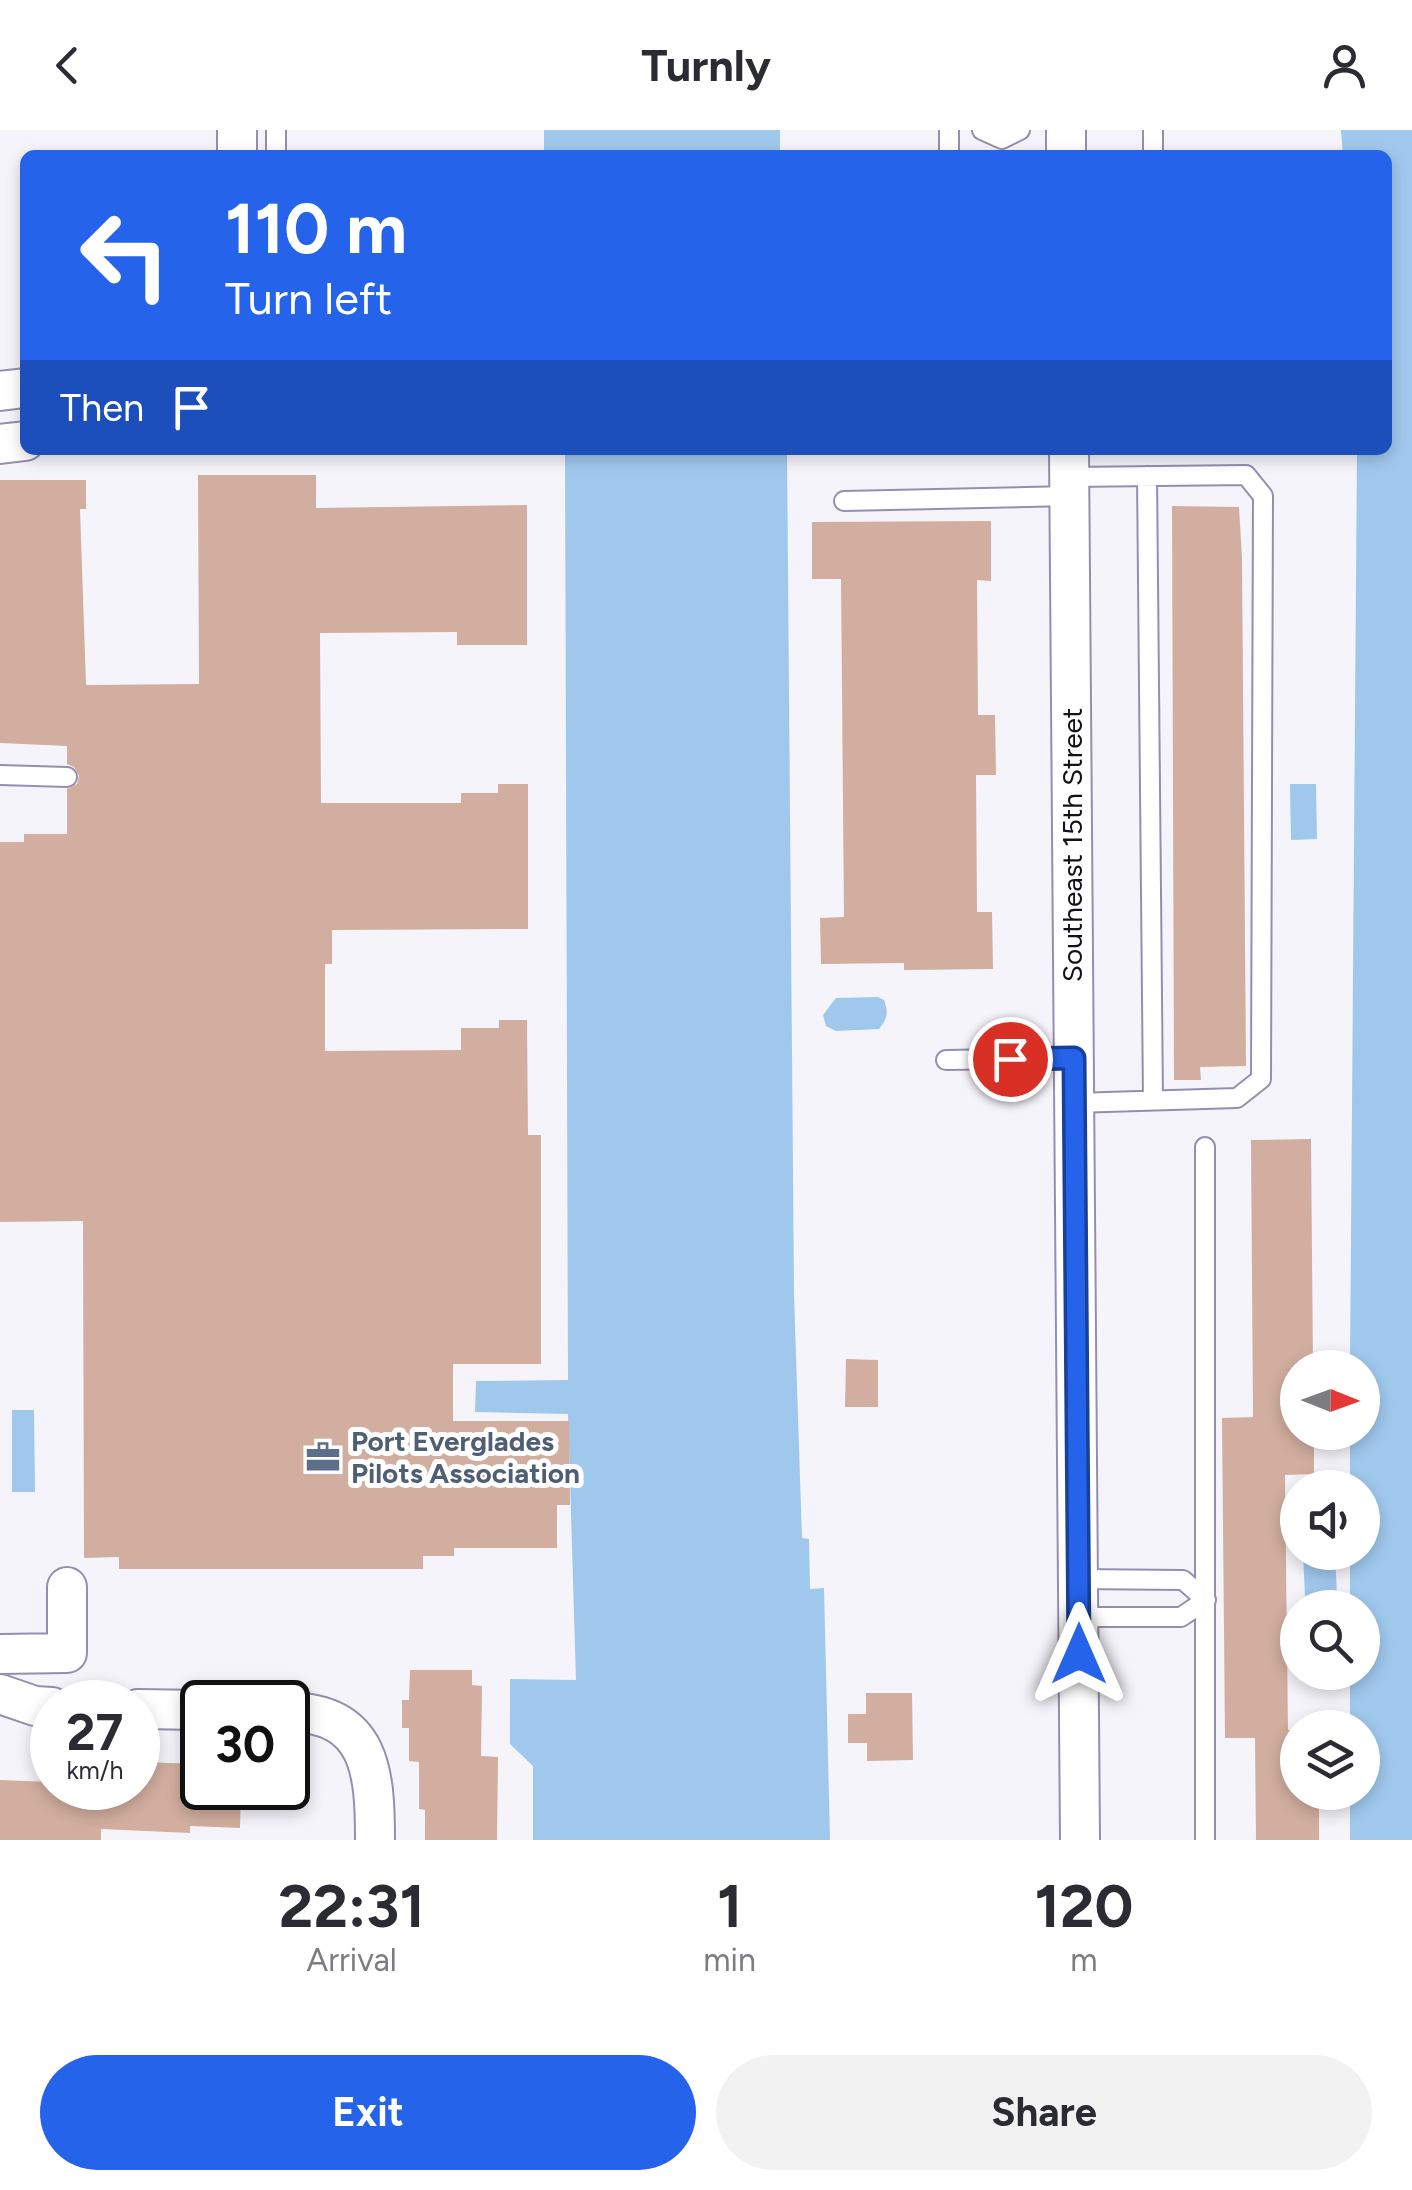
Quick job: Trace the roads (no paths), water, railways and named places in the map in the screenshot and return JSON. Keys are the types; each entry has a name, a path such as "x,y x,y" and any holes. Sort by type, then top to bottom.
{"street":[{"name":"Southeast 15th Street","path":"1069,474 1080,1840"},
{"path":"0,1654 67,1653 67,1588"},
{"path":"0,1694 30,1704"},
{"path":"310,1712 318,1712 345,1727 365,1753 375,1786 375,1840"}],"lane":[{"path":"982,130 1002,139 1020,130"},
{"path":"844,501 1069,474 1246,475 1263,496 1261,1079 1236,1098 1074,1103"},
{"path":"1147,476 1153,1100"},
{"path":"0,775 67,777"},
{"path":"946,1060 1074,1058"},
{"path":"1205,1840 1206,1146"},
{"path":"1078,1579 1183,1580 1206,1600"},
{"path":"1078,1617 1181,1617 1206,1600"}],"water":[{"path":"544,130 780,130 780,150 544,150"},
{"path":"1341,130 1412,130 1412,1840 1350,1840 1350,1810 1380,1810 1380,1710 1350,1710 1350,1690 1380,1690 1380,1590 1350,1590 1350,1570 1380,1570 1380,1470 1350,1470 1350,1450 1380,1450 1380,1350 1350,1350 1357,455 1392,455 1392,150 1343,150"},
{"path":"565,455 787,455 794,1294 802,1538 809,1539 810,1589 824,1588 830,1840 533,1840 533,1766 510,1744 510,1679 576,1680 568,1414 475,1412 476,1381 568,1380"},
{"path":"1290,784 1316,784 1317,839 1291,840"},
{"path":"836,998 884,1000 887,1012 879,1029 836,1031 826,1026 823,1015"},
{"path":"12,1410 34,1410 35,1492 12,1492"},
{"path":"1304,1570 1336,1570 1337,1590 1305,1590"}],"place":[{"name":"Port Everglades Pilots Association","path":"323,1457"}]}
